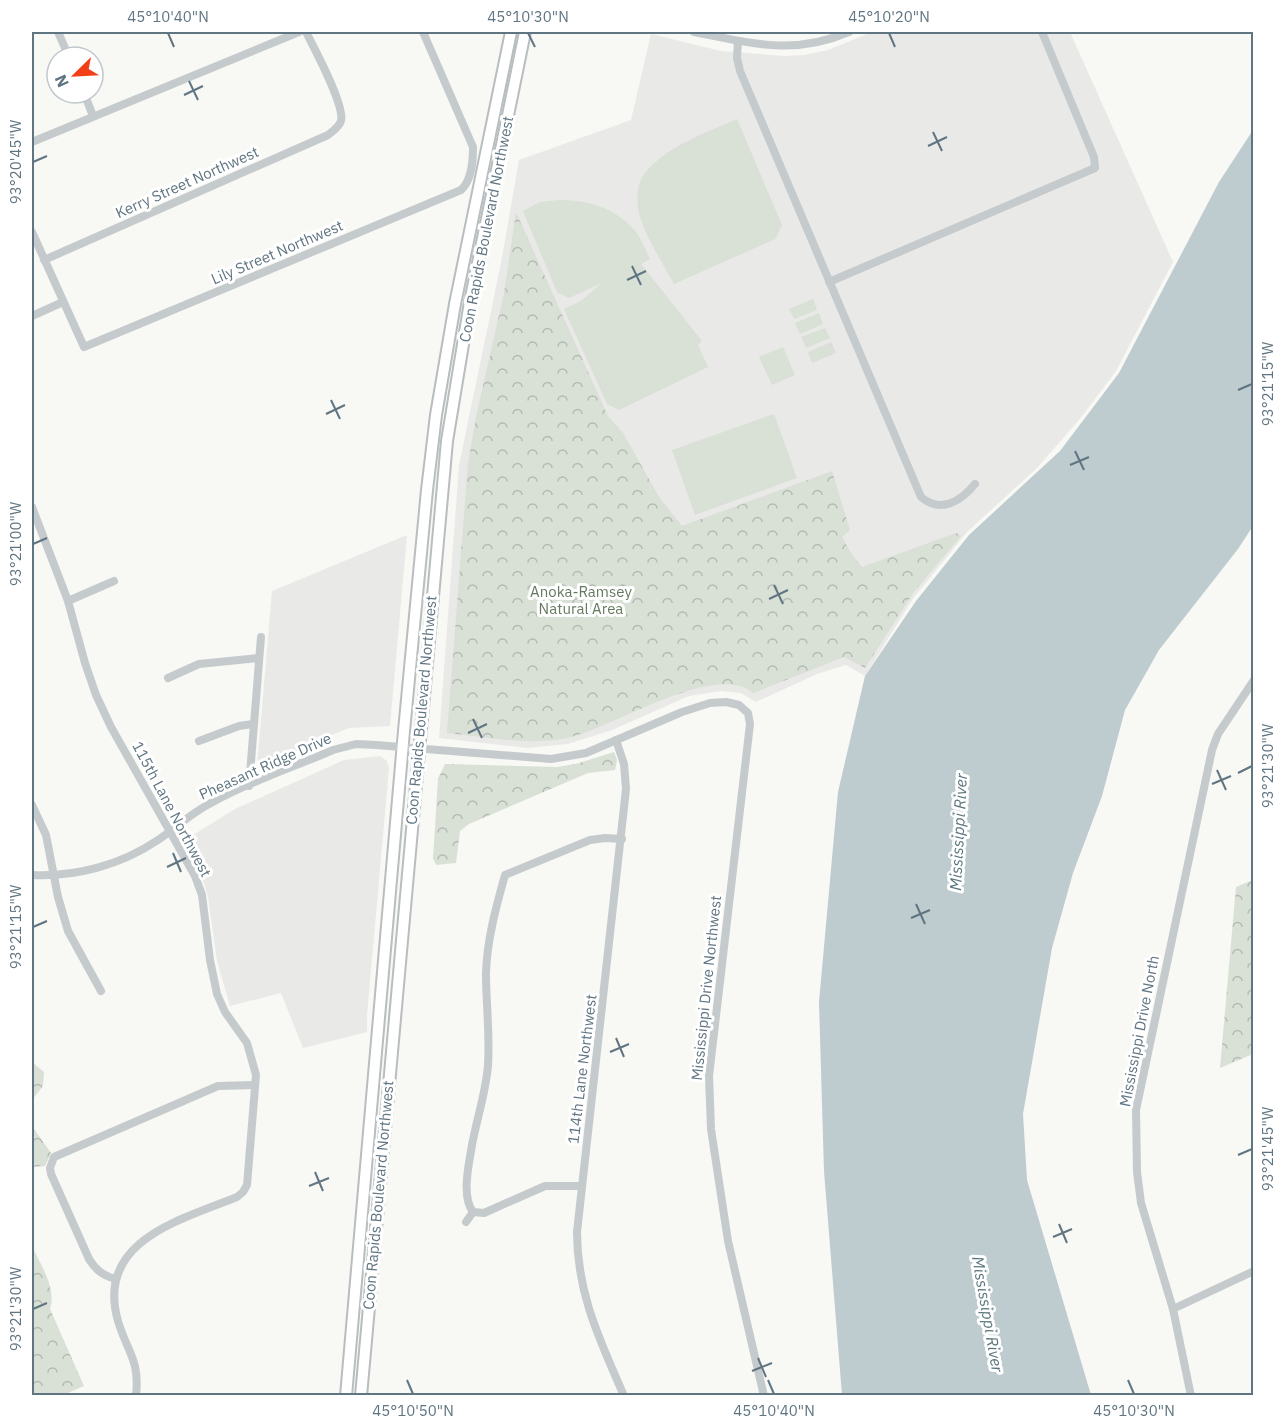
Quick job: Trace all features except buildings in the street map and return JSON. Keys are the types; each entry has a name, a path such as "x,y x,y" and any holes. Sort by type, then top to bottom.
{"main road":[{"name":"Coon Rapids Boulevard Northwest","path":"346,1395 403,747 436,415 454,304 511,32"},
{"name":"Coon Rapids Boulevard Northwest","path":"361,1395 437,526 448,430 470,302 525,32"}],"street":[{"path":"32,141 299,32"},
{"name":"Kerry Street Northwest","path":"44,260 328,135 340,125 342,117 331,85 306,32"},
{"name":"Lily Street Northwest","path":"63,302 84,347 460,190 467,183 473,147 423,32"},
{"path":"694,32 779,47 823,42 849,32"},
{"path":"829,282 1095,168 1096,160 1042,32"},
{"path":"738,41 737,58 740,71 921,497 928,503 949,505 961,499 975,484"},
{"path":"89,105 93,116"},
{"path":"32,232 63,302 32,316"},
{"name":"115th Lane Northwest","path":"32,507 68,601 96,695 111,727 188,860 201,895 217,994 225,1012 247,1043 256,1075 247,1185 243,1192 237,1197 150,1235 132,1250 115,1279"},
{"path":"68,601 114,581"},
{"path":"249,786 261,637"},
{"path":"168,678 199,664 258,658"},
{"name":"Mississippi Drive North","path":"1191,1395 1173,1309 1141,1203 1135,1141 1137,1106 1212,750 1218,734 1254,680"},
{"name":"Pheasant Ridge Drive","path":"32,875 82,872 135,854 212,802 343,747 363,744 552,759 586,753 682,712 710,703 726,702 739,705 748,713 750,724"},
{"path":"199,741 239,726 253,724"},
{"name":"Mississippi Drive Northwest","path":"750,724 708,1095 728,1240 764,1395"},
{"name":"114th Lane Northwest","path":"616,740 626,778 622,839 576,1232 582,1287 593,1323 624,1395"},
{"path":"32,805 46,836 58,897 68,931 101,991"},
{"path":"473,1212 467,1203 467,1191 472,1147 487,1072 489,1030 487,962 494,913 505,875 590,840 622,839"},
{"path":"136,1395 135,1363 120,1329 113,1305 115,1279 105,1276 89,1259 51,1174 50,1168 54,1157 218,1086 255,1085"},
{"path":"473,1212 484,1213 545,1186 581,1186"},
{"path":"466,1222 473,1212"},
{"path":"1173,1309 1254,1271"}],"shaded area":[{"path":"872,32 1070,32 1173,262 1116,371 1079,420 1037,468 967,532 912,600 865,676 846,665 817,674 756,702 741,693 721,691 689,696 612,730 568,744 527,748 439,738 459,465 501,263 519,160 631,120 651,34 721,51 785,56 828,50"},
{"path":"407,535 390,726 349,728 257,766 272,591"},
{"path":"380,756 387,761 389,768 367,1032 303,1048 281,993 230,1006 217,961 208,897 197,860 185,840 235,809 344,760"}],"green space":[{"path":"737,119 782,225 775,239 674,284 651,243 640,217 637,200 640,182 645,173 664,155 700,135"},
{"path":"560,200 592,204 612,212 637,233 650,259 641,264 702,341 698,345 708,367 619,410 607,404 564,309 581,301 602,283 569,298 557,292 523,211 540,202"},
{"name":"Anoka-Ramsey Natural Area","path":"516,212 608,416 623,433 659,497 682,526 832,471 850,530 842,537 862,567 956,533 961,536 914,592 865,668 844,657 753,693 736,685 714,685 689,690 567,738 522,741 447,733 468,463 504,293"},
{"path":"813,299 817,310 794,319 789,309"},
{"path":"819,313 823,324 800,334 795,323"},
{"path":"825,328 830,338 806,348 801,337"},
{"path":"831,342 836,353 812,363 808,352"},
{"path":"783,347 795,375 772,385 759,357"},
{"path":"774,414 797,478 695,515 672,450"},
{"path":"614,752 617,760 615,770 588,773 469,824 460,831 456,863 436,865 433,858 438,779 445,764 557,767 576,764"},
{"path":"1253,880 1253,1054 1220,1068 1236,887"},
{"path":"32,1062 44,1072 43,1086 32,1100"},
{"path":"32,1126 51,1153 45,1166 32,1167"},
{"path":"32,1246 49,1285 52,1301 50,1309 84,1386 63,1395 32,1395"}],"water":[{"name":"Mississippi River","path":"1253,130 1253,526 1238,549 1159,650 1125,710 1102,796 1073,873 1052,948 1023,1114 1027,1180 1091,1395 842,1395 824,1171 819,1002 838,792 865,676 916,601 969,535 1060,451 1119,373 1219,182"}]}
